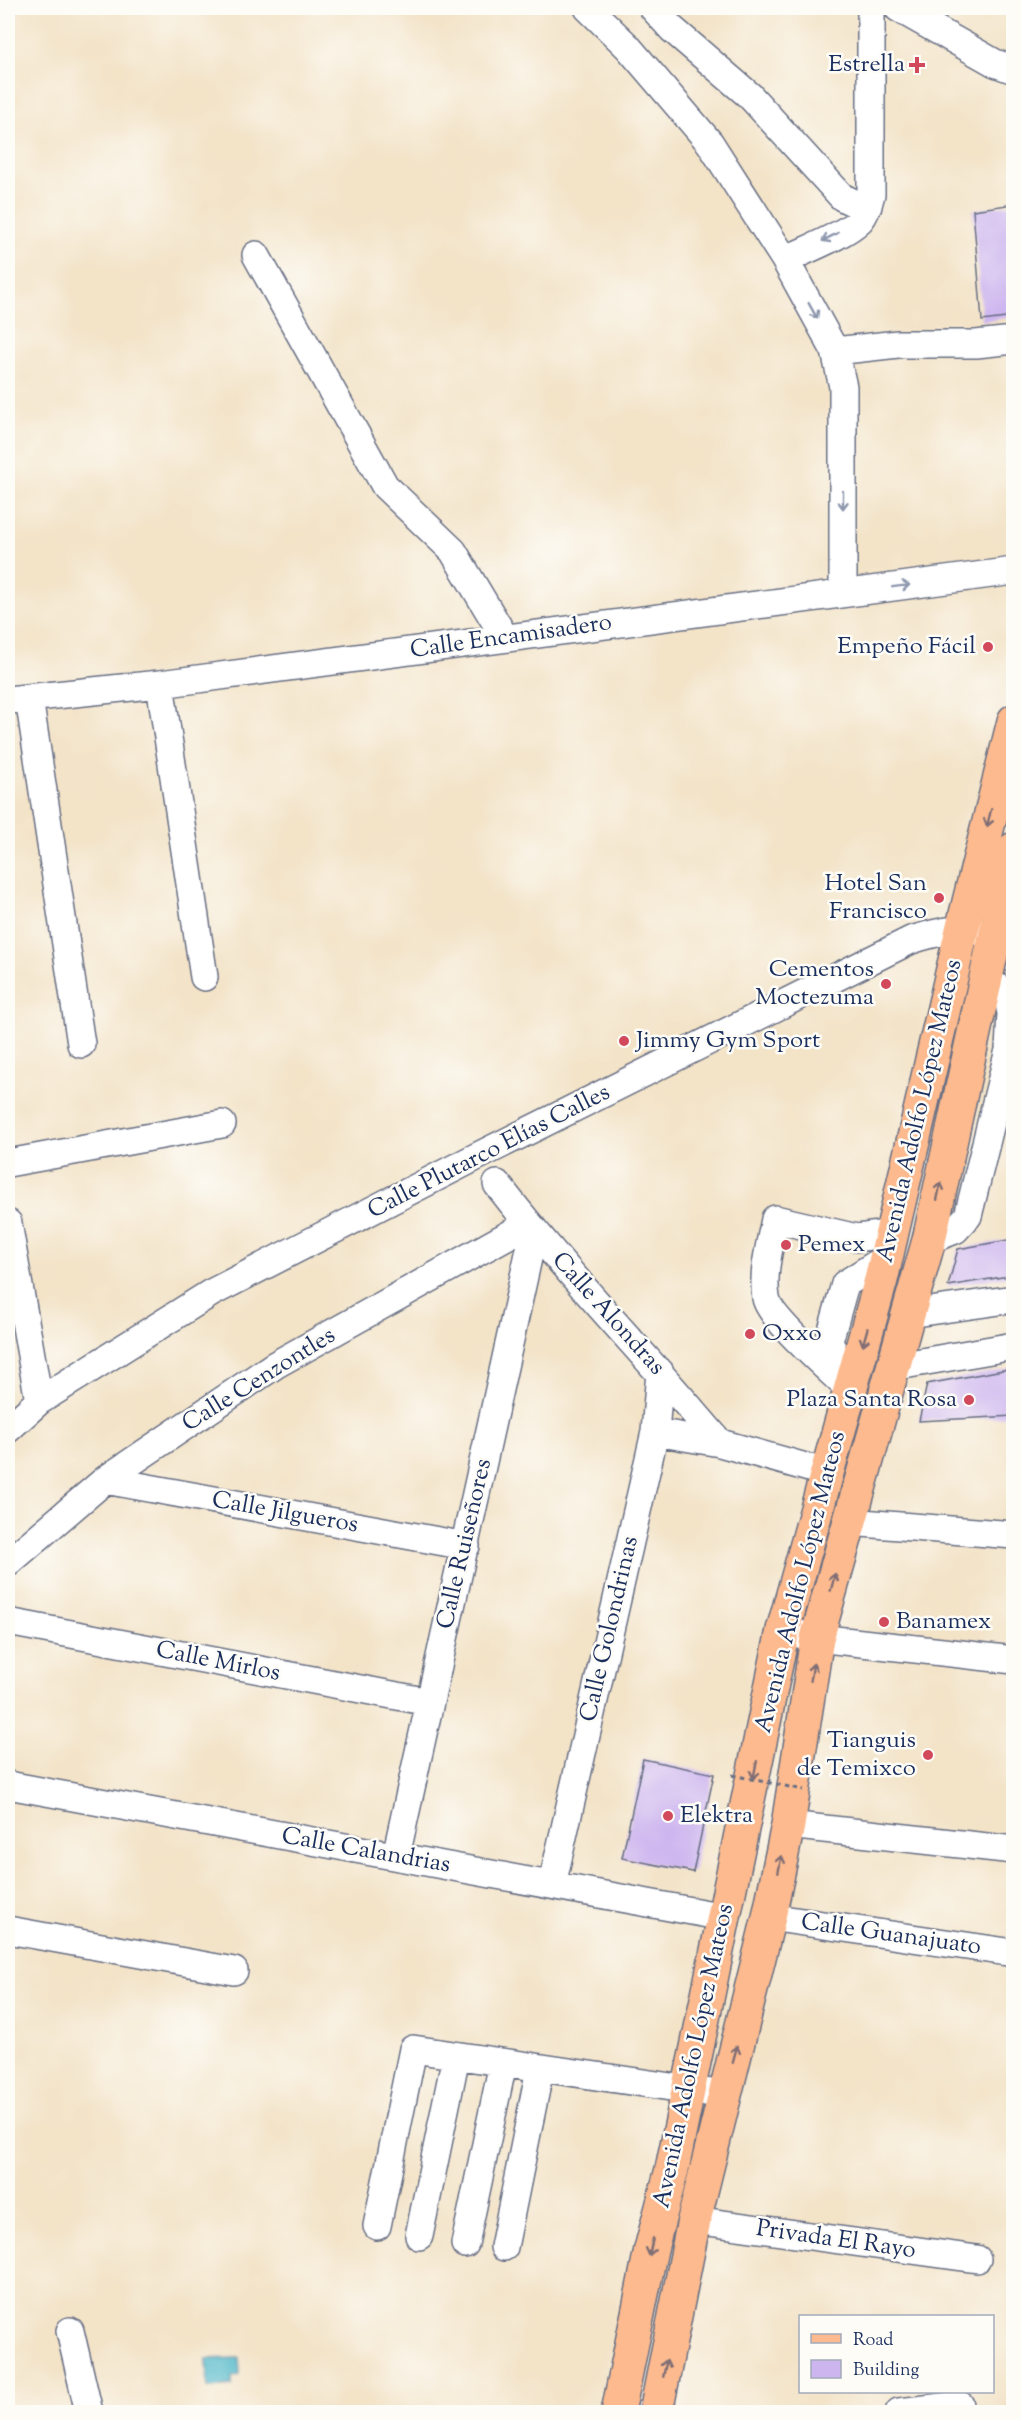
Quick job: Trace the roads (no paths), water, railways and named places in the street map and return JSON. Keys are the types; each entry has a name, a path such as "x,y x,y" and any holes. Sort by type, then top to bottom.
{"main road":[{"name":"Avenida Adolfo López Mateos","path":"618,2412 651,2249 672,2169 783,1630 886,1257 962,930 1014,721"},
{"name":"Avenida Adolfo López Mateos","path":"656,2412 694,2220 770,1917 788,1825 818,1638 928,1240 984,979 1004,931 1014,849"},
{"path":"886,1257 911,1301"},
{"path":"672,2169 706,2172"}],"street":[{"path":"588,8 628,47 710,143 785,260 835,351 843,387 843,594"},
{"path":"653,8 672,29 750,96 842,197 868,206"},
{"path":"785,260 851,227 861,218 868,206 871,194 871,8"},
{"path":"898,8 995,63 1014,70"},
{"path":"256,255 385,486 453,551 505,638"},
{"path":"835,351 898,344 976,344 1014,340"},
{"name":"Calle Encamisadero","path":"18,699 160,684 1014,571"},
{"path":"160,684 204,977"},
{"path":"18,699 81,1044"},
{"name":"Calle Plutarco Elías Calles","path":"8,1429 39,1401 211,1293 474,1158 911,940 937,932 1004,931"},
{"path":"8,1163 222,1124"},
{"name":"Calle Alondras","path":"497,1184 531,1228 660,1372 720,1443"},
{"path":"850,1390 779,1321 766,1300 765,1270 775,1219 856,1238 886,1257"},
{"path":"8,1223 39,1401"},
{"name":"Calle Cenzontles","path":"8,1563 105,1480 275,1365 531,1228"},
{"name":"Calle Ruiseñores","path":"396,1856 466,1546 531,1228"},
{"path":"911,1301 1014,1299"},
{"path":"892,1367 1014,1346"},
{"name":"Calle Golondrinas","path":"552,1885 655,1432 660,1372"},
{"path":"655,1432 720,1443 827,1473"},
{"name":"Calle Jilgueros","path":"105,1480 466,1546"},
{"path":"849,1522 1014,1535"},
{"name":"Calle Mirlos","path":"8,1622 429,1702"},
{"path":"783,1630 818,1638 1014,1660"},
{"name":"Calle Calandrias","path":"8,1785 724,1917"},
{"path":"788,1825 1014,1850"},
{"name":"Calle Guanajuato","path":"770,1917 1014,1953"},
{"path":"8,1930 234,1971"},
{"path":"377,2226 413,2049 725,2096"},
{"path":"419,2236 456,2056"},
{"path":"465,2244 503,2063"},
{"path":"504,2247 540,2069"},
{"name":"Privada El Rayo","path":"694,2220 977,2259"},
{"path":"70,2331 89,2412"},
{"path":"898,2412 960,2405"}],"water":[{"path":"239,2358 240,2375 232,2377 232,2386 208,2388 206,2359"}],"place":[{"name":"Estrella","path":"917,65"},
{"name":"Empeño Fácil","path":"988,647"},
{"name":"Hotel San Francisco","path":"939,898"},
{"name":"Cementos Moctezuma","path":"886,984"},
{"name":"Jimmy Gym Sport","path":"624,1041"},
{"name":"Pemex","path":"786,1245"},
{"name":"Oxxo","path":"750,1334"},
{"name":"Plaza Santa Rosa","path":"969,1400"},
{"name":"Banamex","path":"884,1622"},
{"name":"Tianguis de Temixco","path":"928,1755"},
{"name":"Elektra","path":"668,1816"}]}
